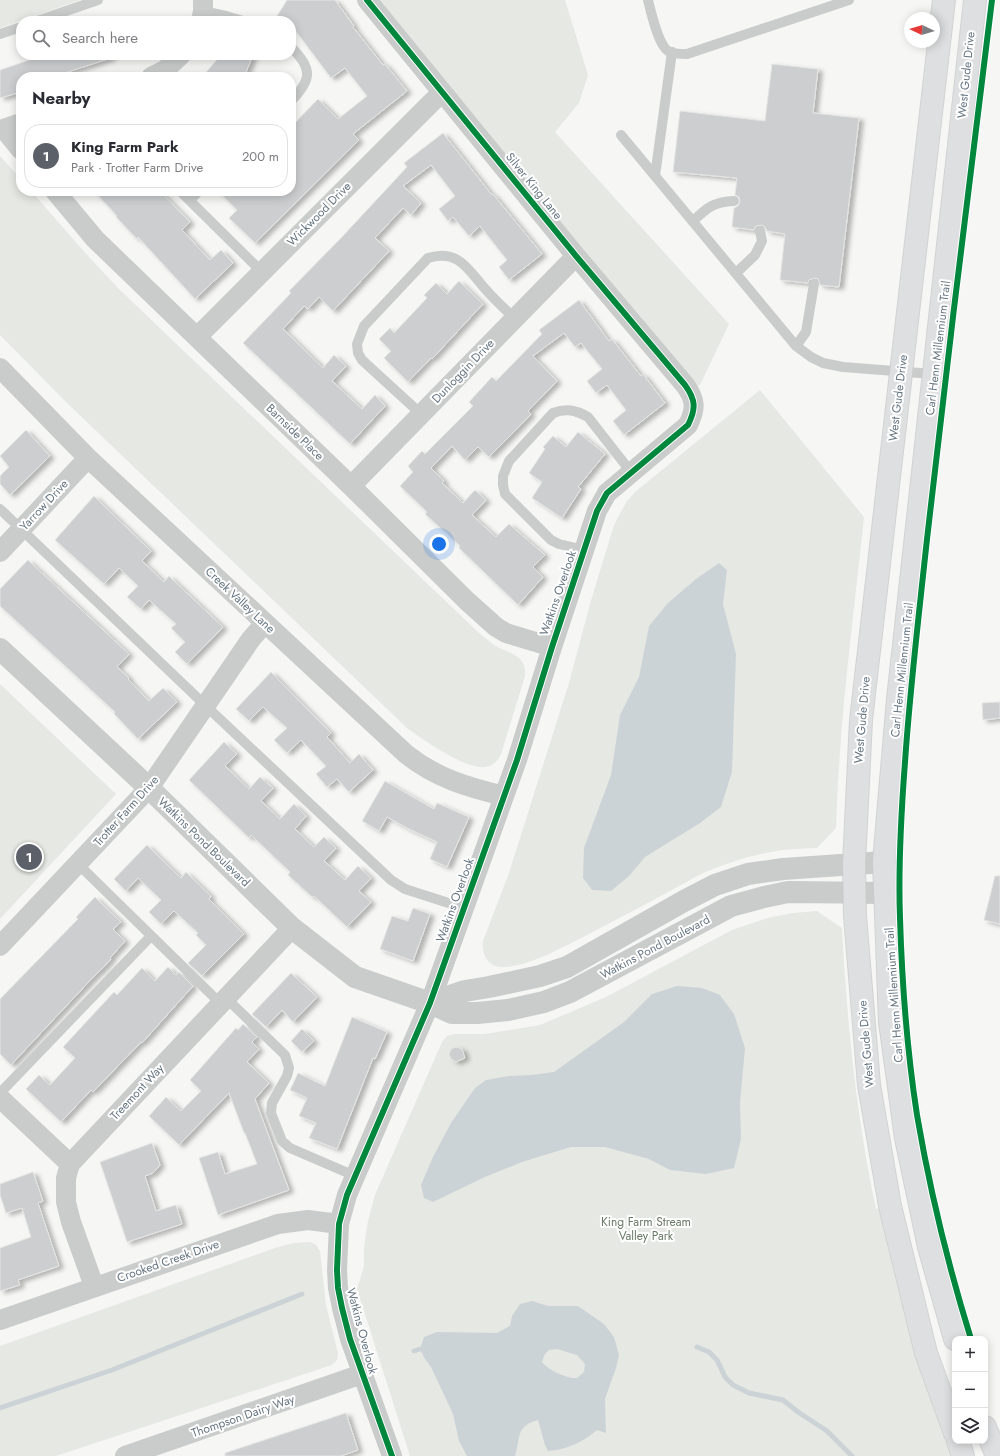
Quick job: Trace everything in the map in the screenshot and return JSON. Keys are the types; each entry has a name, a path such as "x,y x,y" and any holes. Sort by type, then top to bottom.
{"main road":[{"name":"West Gude Drive","path":"944,0 861,720 854,864 869,1085 890,1206 926,1353 952,1425"},
{"name":"West Gude Drive","path":"954,1336 929,1247 906,1138 890,1022 884,862 898,691 975,0"},
{"path":"988,1434 997,1456"},
{"path":"959,1444 963,1456"}],"street":[{"name":"Silver King Lane","path":"368,0 576,256 685,385"},
{"path":"161,72 176,60"},
{"name":"Wickwood Drive","path":"197,337 442,92"},
{"path":"8,128 16,142"},
{"name":"Barnside Place","path":"59,196 95,239 351,486 467,601 496,627 506,633 552,647"},
{"name":"Dunloggin Drive","path":"351,486 576,256"},
{"name":"Creek Valley Lane","path":"0,368 88,458 406,754 421,766 443,778 477,790 504,796"},
{"name":"Watkins Overlook","path":"392,1456 348,1333 338,1288 337,1270 339,1224 347,1195 430,1003 517,760 552,647 597,511 606,493 688,425 693,415 694,403 691,393 685,385"},
{"name":"Yarrow Drive","path":"0,552 88,458"},
{"name":"Trotter Farm Drive","path":"0,946 149,788 251,639 265,623"},
{"name":"Watkins Pond Boulevard","path":"0,649 149,788 292,928 355,977 430,1003 452,1013 478,1013 508,1010 544,1002 570,992 604,975 731,906 788,892 886,893"},
{"name":"Watkins Pond Boulevard","path":"430,1003 465,991 540,976 567,967 715,885 748,874 783,869 884,862"},
{"name":"Treemont Way","path":"70,1164 292,928"},
{"path":"0,1098 70,1164 66,1178 66,1202 71,1222 94,1286"},
{"name":"Crooked Creek Drive","path":"0,1320 94,1286 278,1224 308,1220 339,1224"},
{"name":"Thompson Dairy Way","path":"125,1456 153,1452 362,1374"}],"lane":[{"path":"52,16 98,0"},
{"path":"648,0 662,42 668,50 678,54 687,54 849,0"},
{"path":"202,11 226,16"},
{"path":"0,34 16,29"},
{"path":"296,52 305,62 307,71 306,84 296,95"},
{"path":"655,176 672,52"},
{"path":"621,135 796,346 811,357 823,363 843,367 933,374"},
{"path":"186,196 262,272"},
{"path":"190,200 194,196"},
{"path":"693,221 705,209 720,202 734,201"},
{"path":"736,273 755,255 762,241 760,230"},
{"path":"421,414 362,360 358,353 357,344 364,326 428,258 438,255 447,255 465,264 514,318"},
{"path":"796,346 806,332 814,284"},
{"path":"584,550 559,544 551,540 505,494 503,476 509,461 553,413 561,410 570,410 580,412 588,417 630,472"},
{"path":"0,508 206,706 391,880 405,889 464,908"},
{"path":"78,864 151,936 285,1055 289,1068 287,1076 272,1102 271,1113 282,1141 290,1148 356,1176"},
{"path":"0,1093 151,936"}],"green space":[{"path":"0,0 80,0 34,16 16,16 16,22 0,28"},
{"path":"368,0 565,0 588,75 579,103 555,132 729,324 700,385 685,385"},
{"path":"0,156 16,174 16,196 35,196 120,290 479,633 494,645 520,659 525,669 525,676 501,754 495,763 485,767 477,767 467,764 444,753 407,728 67,403 0,335"},
{"path":"760,390 864,517 843,711 836,828 817,848 791,849 772,852 751,856 721,866 701,874 587,935 535,960 514,966 499,967 494,965 487,960 485,956 483,951 483,941 509,873 569,683 590,604 613,528 618,517 627,501 635,492"},
{"path":"0,684 116,794 0,919"},
{"name":"King Farm Stream Valley Park","path":"817,911 842,928 853,1069 863,1139 876,1209 890,1206 952,1418 952,1444 959,1444 963,1456 410,1456 357,1289 364,1266 364,1247 368,1221 375,1195 442,1042 447,1036 454,1034 485,1034 540,1025 606,997 732,930 771,917"},
{"path":"310,1242 316,1245 320,1251 326,1305 338,1353 337,1360 332,1365 56,1456 0,1456 0,1346 275,1248 294,1243"}],"shaded area":[{"path":"719,563 727,570 723,604 736,654 732,772 721,807 700,823 645,857 629,876 611,891 592,890 583,878 584,848 611,775 620,715 639,677 649,626 668,603 696,579"},
{"path":"677,986 702,988 720,995 734,1014 745,1048 740,1102 741,1139 734,1168 706,1174 670,1170 649,1159 605,1147 571,1147 522,1162 485,1177 433,1202 424,1198 421,1185 433,1157 451,1123 475,1088 486,1080 509,1076 554,1072 624,1022 652,994"},
{"path":"532,1301 548,1306 578,1306 604,1324 614,1337 619,1355 605,1399 606,1433 597,1430 574,1445 548,1451 538,1420 522,1429 515,1456 467,1456 459,1441 453,1414 431,1367 420,1349 424,1337 437,1332 497,1333 510,1326 512,1316 520,1304","holes":["557,1349 577,1355 585,1364 584,1372 577,1378 568,1377 558,1373 542,1362 545,1354 549,1350"]}],"building":[{"path":"287,0 335,0 354,26 353,27 383,65 385,64 407,91 353,134 359,140 255,243 229,218 237,210 223,196 296,196 296,122 318,99 338,119 367,96 345,68 331,78 296,31 296,16 277,16"},
{"path":"29,60 105,60 68,72 16,72 16,93 0,98 0,70"},
{"path":"217,60 251,60 246,72 206,72"},
{"path":"772,64 818,69 813,113 859,118 839,287 820,285 818,279 815,278 809,280 808,283 780,280 785,234 767,231 762,225 756,226 754,230 732,227 734,208 738,206 740,201 739,197 735,195 737,178 673,172 680,111 765,121"},
{"path":"443,133 492,195 493,194 542,254 509,280 499,267 507,260 480,226 469,236 453,217 448,221 439,209 455,196 431,165 403,186 421,203 411,215 403,208 375,238 389,251 333,311 319,297 308,309 304,306 283,329 323,368 334,355 346,366 332,381 362,409 375,395 385,406 350,444 243,343 291,293 289,291 407,167 404,163"},
{"path":"99,196 165,196 190,222 182,230 210,260 221,250 233,263 195,299 138,237 137,239 116,217 117,216"},
{"path":"459,281 483,304 432,359 431,358 408,382 384,358 391,351 379,339 390,328 394,333 427,298 424,295 436,283 447,294"},
{"path":"579,300 609,341 612,339 641,376 643,374 665,403 624,435 613,421 626,410 607,385 596,393 587,381 602,369 581,343 575,347 564,333 533,356 557,381 528,411 531,414 510,436 489,457 478,447 465,460 452,446 431,468 444,481 442,483 463,503 475,490 486,500 472,515 496,537 509,524 545,555 533,567 543,577 518,605 459,548 460,546 425,514 427,512 400,486 413,472 408,466 422,451 425,454 473,406 469,402 492,377 496,381 542,334 539,330"},
{"path":"26,430 50,456 10,495 0,484 0,476 9,467 0,456"},
{"path":"578,432 605,454 578,487 581,489 562,518 532,498 542,482 529,473 545,449 543,447 553,436 566,447"},
{"path":"94,496 151,551 142,561 164,582 169,576 223,627 187,664 175,652 185,642 171,628 176,624 149,600 141,609 127,597 138,586 119,568 104,584 55,540"},
{"path":"28,560 129,654 117,667 149,701 163,688 177,702 138,739 114,714 115,712 0,606 0,589"},
{"path":"271,672 331,733 327,737 350,763 359,754 373,770 349,792 337,779 327,787 316,774 326,766 301,740 287,753 274,740 287,728 263,707 249,721 236,709"},
{"path":"1000,702 1000,718 983,720 982,703"},
{"path":"224,742 237,754 225,766 249,789 260,777 273,788 261,801 280,819 294,804 306,816 295,829 314,847 324,837 336,848 324,861 345,880 358,866 371,878 359,891 371,902 347,927 314,896 312,897 288,875 290,872 251,835 249,838 189,780"},
{"path":"385,781 434,809 437,803 469,817 447,867 430,859 437,842 387,817 379,831 362,821"},
{"path":"147,845 181,878 186,872 211,896 209,899 244,934 202,976 188,963 206,945 196,935 198,933 174,911 161,924 149,912 161,900 138,878 126,891 114,879"},
{"path":"995,876 1000,876 1000,924 984,920"},
{"path":"95,897 121,922 113,929 125,941 110,958 111,959 11,1065 0,1054 0,999 78,919 76,917"},
{"path":"413,908 430,914 413,961 380,949 392,916 408,921"},
{"path":"168,967 176,975 179,972 193,986 142,1043 141,1042 93,1092 91,1090 61,1122 26,1089 39,1075 50,1085 75,1058 63,1047 114,992 117,995 142,968 155,981"},
{"path":"291,973 317,997 293,1022 282,1010 266,1027 252,1014"},
{"path":"352,1017 387,1032 375,1059 373,1058 337,1149 309,1138 316,1123 299,1116 307,1098 290,1090 298,1073 325,1086"},
{"path":"243,1024 257,1037 252,1042 259,1049 247,1062 269,1083 255,1099 289,1190 218,1215 199,1158 218,1152 225,1174 257,1164 229,1093 179,1145 149,1116 166,1097 181,1111 201,1091 190,1080 236,1028 238,1030"},
{"path":"302,1029 314,1041 302,1052 291,1041"},
{"path":"456,1047 462,1049 465,1058 456,1062 451,1059 449,1054 451,1049"},
{"path":"152,1143 160,1165 153,1173 145,1176 156,1211 176,1205 182,1224 127,1242 100,1162"},
{"path":"33,1172 43,1201 38,1203 59,1266 18,1280 20,1285 0,1291 0,1248 31,1237 22,1208 6,1213 0,1195 0,1184"},
{"path":"346,1413 358,1450 341,1456 225,1456 225,1453"}],"waterway":[{"path":"0,1408 112,1370 302,1294"},
{"path":"697,1347 709,1352 717,1360 725,1377 733,1385 749,1393 783,1400 827,1431 852,1456"},
{"path":"414,1351 420,1349"}],"cycle path":[{"path":"367,0 576,256 685,385 689,390 694,405 688,425 607,493 597,511 552,647 517,760 430,1003 347,1195 339,1224 337,1270 338,1288 350,1339 392,1456"},
{"name":"Carl Henn Millennium Trail","path":"970,1336 940,1228 917,1115 910,1066 902,967 899,899 902,801 912,679 942,404 992,0"}],"place":[{"name":"King Farm Park","path":"29,857"}]}
